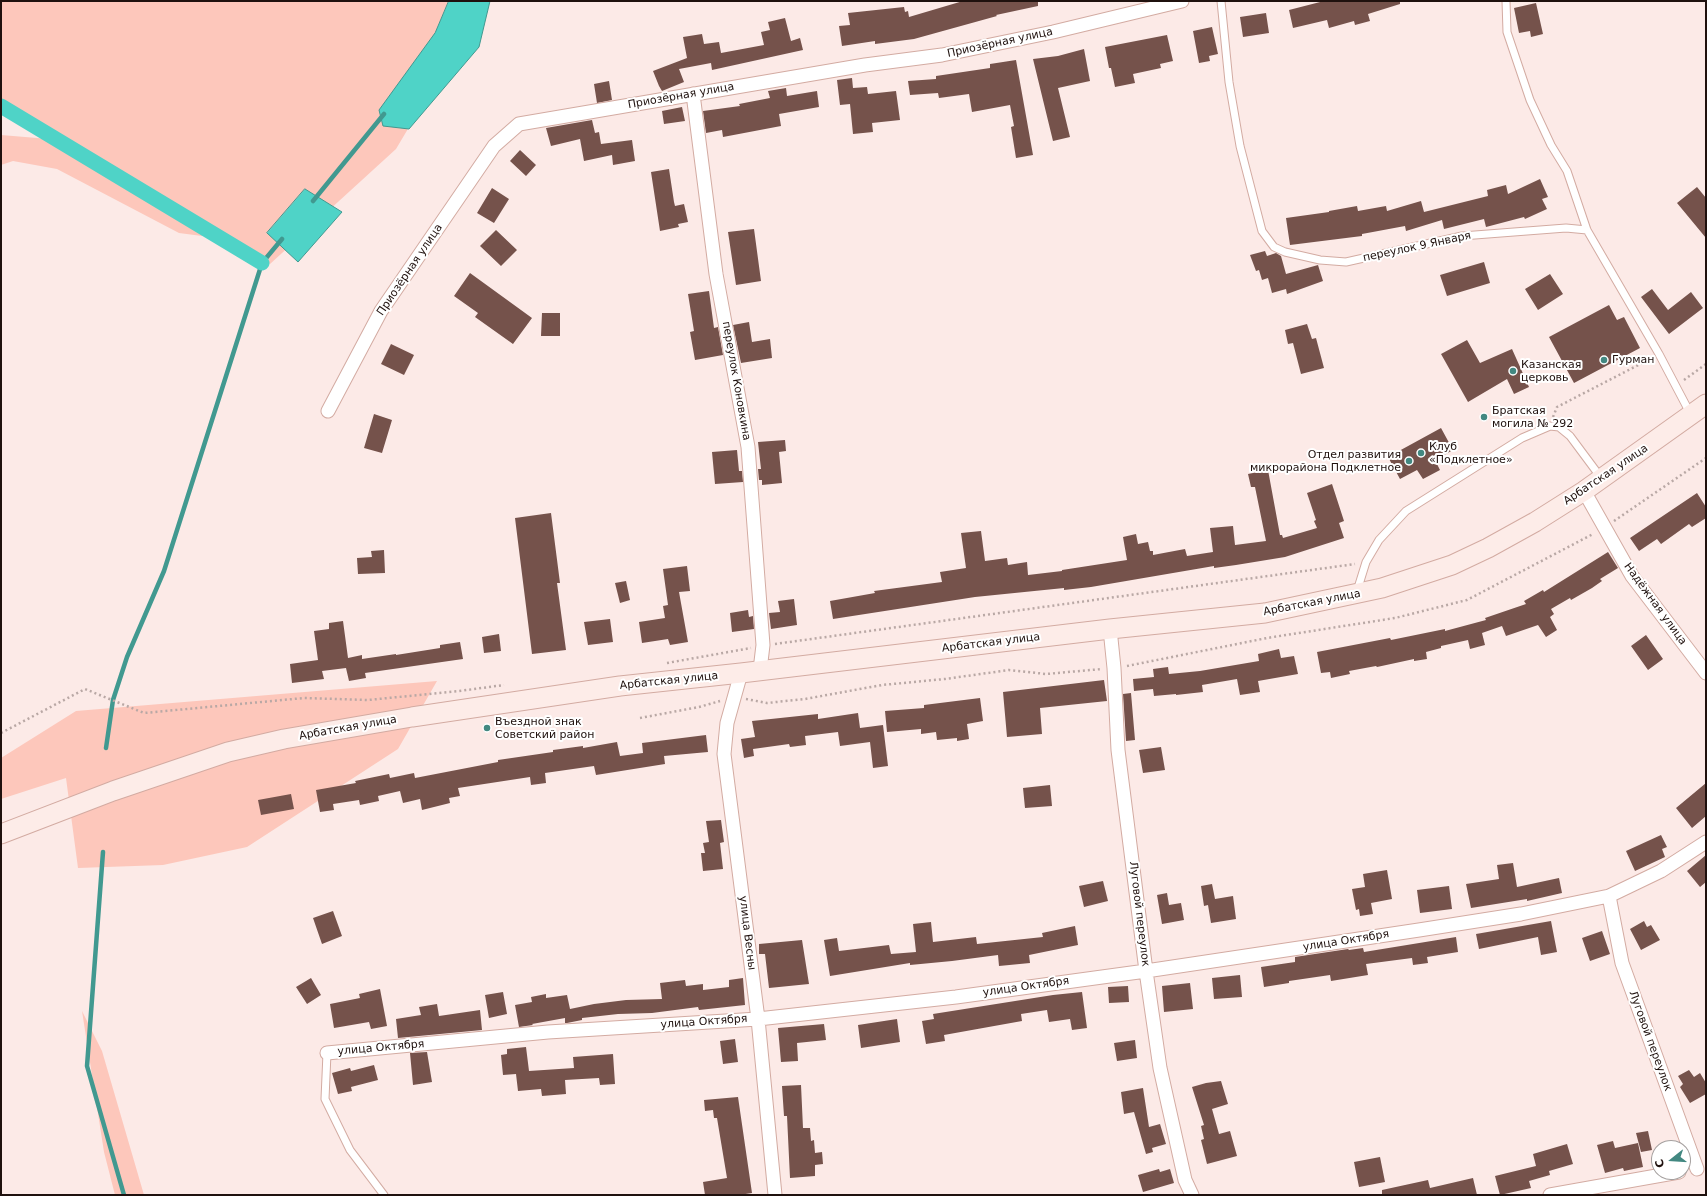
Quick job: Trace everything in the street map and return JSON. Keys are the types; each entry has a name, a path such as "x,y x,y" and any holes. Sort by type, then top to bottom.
{"main road":[{"name":"Арбатская улица","path":"1,834 113,791 228,752 284,739 420,716 620,686 1110,629 1265,613 1356,594 1414,578 1488,548 1529,526 1584,491 1699,410"}],"street":[{"name":"Приозёрная улица","path":"328,411 381,311 494,146 519,124 556,119 865,65 942,55 1053,32 1182,1"},
{"name":"переулок Коновкина","path":"693,94 716,274 748,447 763,645 760,670"},
{"name":"Надёжная улица","path":"1584,491 1632,576 1706,673"},
{"name":"Луговой переулок","path":"1110,629 1114,668 1118,750 1160,1068 1185,1180 1192,1195"},
{"name":"улица Весны","path":"741,673 727,723 724,754 758,1019 775,1195"},
{"name":"улица Октября","path":"327,1053 548,1032 758,1019 956,997 1146,971 1513,915 1609,896 1661,871 1706,842"},
{"name":"Луговой переулок","path":"1609,896 1622,963 1702,1170 1691,1171"},
{"path":"1550,1195 1651,1177"}],"lane":[{"name":"переулок 9 Января","path":"1221,1 1230,82 1240,146 1262,231 1274,247 1285,252 1320,260 1346,262 1462,236 1566,228 1587,230"},
{"path":"1506,1 1507,32 1530,100 1552,145 1567,171 1587,230 1676,386 1699,410"},
{"path":"1356,594 1366,562 1379,540 1406,510 1522,438 1550,426 1560,426 1570,436 1602,479"},
{"path":"327,1053 325,1099 350,1150 384,1195"}],"path":[{"path":"1550,426 1557,407 1659,354"},
{"path":"1676,386 1706,364"},
{"path":"664,664 763,645 1366,562"},
{"path":"1,733 85,689 144,713 304,698 368,700 507,685"}],"shaded area":[{"path":"1,1 484,1 396,149 270,264 204,227 202,236 179,233 57,169 13,161 1,165 1,135 49,139 1,112"},
{"path":"437,681 398,749 247,847 163,865 78,868 66,778 1,799 1,758 76,711"},
{"path":"82,1011 102,1051 144,1195 115,1195 104,1152"}],"water":[{"path":"449,1 490,1 479,47 409,129 383,126 379,110 435,33"},
{"path":"305,189 342,212 298,262 267,233"}],"building":[{"path":"963,1 1038,1 1038,6 996,15 997,16 914,39 875,44 875,41 842,46 839,26 850,25 848,13 904,7 905,12 908,11 909,17"},
{"path":"1324,1 1400,1 1400,4 1368,14 1370,21 1355,25 1354,21 1329,28 1327,20 1293,28 1289,10"},
{"path":"1536,3 1543,34 1531,37 1530,31 1519,33 1514,8"},
{"path":"1266,13 1269,33 1243,37 1240,17"},
{"path":"785,18 791,41 800,38 803,50 712,70 711,63 679,69 684,82 662,91 659,86 653,71 687,58 683,37 702,34 704,44 719,42 721,53 764,45 761,32 770,30 768,22"},
{"path":"1212,27 1218,54 1209,56 1210,61 1199,63 1193,31"},
{"path":"1167,35 1173,61 1160,64 1161,68 1133,74 1135,83 1115,87 1111,68 1109,68 1105,47"},
{"path":"1084,49 1090,81 1058,88 1070,137 1053,141 1033,59 1058,56"},
{"path":"1016,60 1033,155 1016,158 1011,127 1014,126 1010,105 972,112 969,94 939,98 938,93 910,95 908,81 936,79 936,76 990,68 990,64"},
{"path":"852,78 853,88 867,87 868,94 896,91 900,120 872,123 873,132 853,134 850,104 840,105 837,80"},
{"path":"609,81 612,100 597,103 594,84"},
{"path":"786,88 787,96 817,91 819,107 779,114 781,126 723,137 722,130 706,133 703,111 740,106 739,104 770,98 768,91"},
{"path":"682,107 685,121 664,124 662,111"},
{"path":"592,120 595,133 599,132 601,144 632,140 635,161 613,165 612,155 584,161 580,139 551,146 546,128"},
{"path":"520,150 536,165 526,176 510,161"},
{"path":"669,169 675,206 684,204 688,222 678,224 679,227 660,231 651,172"},
{"path":"1540,179 1548,197 1542,199 1547,209 1525,219 1524,217 1486,227 1484,219 1444,229 1442,220 1406,231 1405,226 1362,234 1362,236 1290,245 1286,218 1329,212 1357,206 1358,211 1386,206 1387,211 1421,201 1424,212 1488,196 1487,190 1506,185 1508,194"},
{"path":"1697,187 1706,198 1706,238 1677,203"},
{"path":"492,188 509,199 494,223 477,213"},
{"path":"754,229 761,281 736,285 728,232"},
{"path":"496,230 517,250 501,266 480,246"},
{"path":"1265,251 1267,256 1276,253 1281,256 1286,274 1318,265 1323,281 1287,294 1286,289 1272,293 1268,278 1262,280 1259,270 1256,271 1250,255"},
{"path":"1484,262 1490,283 1447,296 1440,275"},
{"path":"470,273 532,318 513,344 475,317 478,313 454,296"},
{"path":"1550,274 1563,294 1538,310 1525,289"},
{"path":"1652,289 1668,310 1691,292 1703,308 1669,334 1641,297"},
{"path":"709,291 714,328 718,327 723,355 695,360 690,332 694,331 688,294"},
{"path":"1609,305 1617,320 1624,317 1640,348 1574,383 1549,337"},
{"path":"542,313 560,313 560,336 541,336"},
{"path":"749,322 752,342 770,339 772,358 741,363 733,325"},
{"path":"1307,324 1312,339 1316,338 1324,368 1301,374 1293,343 1288,344 1285,330"},
{"path":"1467,340 1480,363 1512,349 1529,387 1514,394 1507,379 1468,402 1441,354"},
{"path":"391,344 414,355 404,375 381,364"},
{"path":"374,414 392,420 382,453 364,448"},
{"name":"Клуб «Подклетное»","path":"1441,428 1453,450 1435,460 1440,470 1423,479 1417,470 1400,479 1388,457"},
{"path":"785,440 786,451 779,452 782,483 762,485 762,480 759,480 758,469 761,469 758,442"},
{"path":"737,450 739,471 742,471 743,482 715,484 712,452"},
{"path":"1268,470 1280,535 1282,535 1283,538 1317,528 1314,521 1316,520 1307,493 1332,484 1344,521 1339,523 1344,538 1285,557 1236,565 1214,568 1214,566 1091,587 1064,590 1064,588 975,597 833,619 830,601 875,593 874,591 942,582 940,572 966,568 961,533 981,531 985,561 1007,558 1008,565 1027,562 1028,575 1127,560 1123,537 1136,534 1138,544 1148,542 1150,551 1153,551 1153,555 1185,549 1187,556 1213,552 1210,528 1233,526 1235,545 1266,541 1255,487 1251,487 1248,474"},
{"path":"1697,493 1706,507 1706,518 1692,527 1689,524 1661,544 1657,539 1639,551 1630,538"},
{"path":"551,513 560,583 557,583 566,650 532,654 515,518"},
{"path":"384,550 385,573 358,574 357,558 372,557 371,551"},
{"path":"1608,552 1618,568 1600,579 1602,581 1592,588 1551,609 1554,614 1550,617 1557,630 1546,637 1538,625 1506,636 1502,626 1482,633 1485,645 1470,649 1468,640 1441,646 1441,648 1426,652 1427,659 1414,661 1414,659 1349,671 1350,674 1331,678 1330,672 1321,673 1317,652 1390,638 1391,640 1445,629 1445,631 1486,620 1485,618 1526,604 1524,601 1543,590 1544,592"},
{"path":"687,566 690,591 679,592 688,642 670,645 668,639 642,643 639,622 665,618 663,606 668,605 663,569"},
{"path":"626,581 630,600 620,603 615,583"},
{"path":"794,599 797,625 771,629 769,613 780,612 778,601"},
{"path":"748,610 749,617 753,616 754,629 732,632 730,613"},
{"path":"610,619 613,642 588,645 584,622"},
{"path":"343,621 348,658 362,655 362,659 396,655 440,648 440,645 460,642 463,659 365,673 366,678 349,681 346,668 322,671 324,679 292,683 290,664 318,660 314,631 329,629 329,623"},
{"path":"499,634 501,651 484,653 482,637"},
{"path":"1646,635 1663,659 1648,670 1631,646"},
{"path":"1279,649 1281,658 1294,656 1298,674 1258,681 1260,692 1240,695 1237,679 1202,685 1203,692 1154,696 1153,689 1134,691 1133,679 1154,677 1153,669 1168,667 1169,674 1200,671 1259,661 1258,654"},
{"path":"1104,680 1107,701 1040,708 1042,734 1007,737 1003,692"},
{"path":"1131,693 1135,740 1126,741 1123,694"},
{"path":"980,698 983,721 967,724 969,739 957,741 957,738 937,740 936,732 921,734 921,729 887,732 885,711 924,708 924,705"},
{"path":"858,713 860,728 883,725 888,766 873,768 870,742 840,746 838,732 805,736 806,745 790,747 789,744 753,749 754,756 744,758 741,739 755,737 752,721 818,714 818,719"},
{"path":"706,735 708,752 664,756 665,764 596,775 594,766 545,773 546,783 531,785 530,777 458,788 460,796 449,798 450,803 422,810 420,799 403,803 400,791 378,796 379,801 360,805 359,800 333,804 334,810 320,812 316,790 356,783 355,781 389,774 390,778 414,773 415,778 498,762 498,760 553,752 553,750 583,746 583,748 617,742 620,756 643,753 642,743"},
{"path":"1161,747 1165,770 1143,773 1139,750"},
{"path":"1706,783 1706,816 1692,828 1676,808"},
{"path":"1050,785 1052,806 1025,808 1023,788"},
{"path":"291,794 294,809 261,815 258,800"},
{"path":"721,820 724,842 720,843 723,869 703,871 701,853 705,853 703,843 709,842 706,821"},
{"path":"1661,835 1667,847 1662,849 1665,857 1635,871 1626,851"},
{"path":"1706,855 1706,882 1700,887 1687,871"},
{"path":"1513,863 1517,887 1559,878 1562,893 1527,901 1527,899 1471,908 1466,884 1499,879 1497,865"},
{"path":"1387,870 1392,899 1371,903 1373,914 1360,916 1359,909 1356,910 1352,889 1365,887 1363,874"},
{"path":"1103,881 1108,901 1084,907 1079,886"},
{"path":"1212,884 1215,899 1233,896 1236,919 1211,923 1208,905 1204,906 1201,886"},
{"path":"1449,886 1452,909 1420,913 1417,890"},
{"path":"1167,893 1169,905 1181,903 1184,920 1162,924 1157,895"},
{"path":"333,911 342,936 322,944 313,918"},
{"path":"1551,921 1557,952 1541,955 1538,937 1479,949 1476,934"},
{"path":"1644,921 1647,927 1651,925 1660,940 1641,950 1630,929"},
{"path":"931,922 933,942 976,937 977,944 1043,937 1042,933 1075,926 1078,945 1029,955 1030,963 999,966 998,955 910,965 910,963 830,976 824,940 837,938 839,951 889,945 891,954 916,952 913,924"},
{"path":"1602,931 1610,954 1590,961 1582,938"},
{"path":"1456,937 1458,952 1427,957 1428,963 1413,965 1412,958 1366,964 1368,975 1331,981 1330,975 1289,981 1289,983 1264,987 1261,967 1295,962 1295,957 1348,949 1363,948 1364,952"},
{"path":"802,940 809,984 769,988 765,954 759,954 759,944"},
{"path":"1240,975 1242,997 1214,999 1212,978"},
{"path":"311,978 321,995 307,1004 296,987"},
{"path":"743,978 745,1005 699,1010 698,1007 652,1013 618,1014 582,1018 582,1020 567,1023 565,1023 565,1018 519,1027 515,1005 532,1002 531,997 546,994 546,998 567,995 570,1009 626,1000 662,999 660,983 685,980 686,986 703,984 703,990 729,987 729,980"},
{"path":"1190,983 1193,1009 1164,1012 1162,986"},
{"path":"1128,986 1129,1002 1109,1003 1108,987"},
{"path":"380,989 387,1026 371,1029 369,1022 334,1028 330,1004 360,998 359,994"},
{"path":"503,992 507,1014 489,1018 485,995"},
{"path":"1082,992 1087,1028 1072,1030 1070,1019 1049,1022 1047,1010 1021,1014 1022,1021 944,1035 945,1041 926,1044 922,1021 934,1019 933,1014 1053,995"},
{"path":"437,1004 439,1016 480,1010 482,1030 398,1038 396,1019 421,1015 419,1007"},
{"path":"897,1019 900,1042 861,1048 858,1025"},
{"path":"824,1024 826,1040 797,1043 798,1061 781,1062 778,1028"},
{"path":"735,1039 738,1062 723,1064 720,1041"},
{"path":"1135,1040 1137,1058 1117,1061 1114,1043"},
{"path":"526,1047 529,1071 574,1068 573,1057 613,1054 615,1084 600,1085 599,1078 565,1080 566,1094 542,1096 541,1089 518,1091 516,1074 503,1075 501,1055 507,1054 507,1049"},
{"path":"427,1052 432,1082 413,1085 410,1053"},
{"path":"374,1065 378,1080 351,1087 352,1091 338,1094 332,1073 350,1068 351,1071"},
{"path":"1689,1070 1694,1077 1700,1073 1706,1083 1706,1094 1690,1103 1680,1087 1683,1084 1678,1076"},
{"path":"1221,1081 1228,1104 1212,1109 1219,1134 1230,1131 1237,1156 1207,1164 1201,1140 1204,1139 1201,1126 1204,1125 1192,1087"},
{"path":"801,1085 803,1128 810,1128 811,1141 814,1140 815,1153 822,1152 823,1164 815,1165 815,1176 790,1178 787,1116 784,1116 782,1086"},
{"path":"1143,1088 1149,1127 1160,1124 1166,1144 1152,1148 1153,1152 1146,1154 1134,1112 1124,1114 1121,1092"},
{"path":"738,1097 752,1193 739,1195 705,1195 703,1182 727,1178 717,1118 714,1118 713,1110 705,1111 704,1100"},
{"path":"1648,1131 1651,1150 1641,1152 1636,1133"},
{"path":"1613,1141 1615,1148 1638,1143 1643,1167 1624,1171 1623,1168 1605,1173 1597,1145"},
{"path":"1567,1144 1573,1164 1549,1171 1550,1175 1529,1181 1531,1188 1500,1195 1495,1176 1536,1166 1533,1154"},
{"path":"1380,1157 1385,1182 1359,1187 1354,1162"},
{"path":"1159,1169 1160,1172 1170,1169 1174,1183 1143,1192 1138,1175"},
{"path":"1473,1178 1477,1195 1382,1195 1382,1190 1428,1180 1430,1188"}],"waterway":[{"path":"1,106 262,263"},
{"path":"313,201 384,114"},
{"path":"106,748 113,700 127,657 164,571 262,263 282,239"},
{"path":"103,852 87,1066 124,1195"}],"place":[{"name":"Гурман","path":"1604,360"},
{"name":"Казанская церковь","path":"1513,371"},
{"name":"Братская могила № 292","path":"1484,417"},
{"name":"Клуб «Подклетное»","path":"1421,453"},
{"name":"Отдел развития микрорайона Подклетное","path":"1409,461"},
{"name":"Въездной знак Советский район","path":"487,728"}]}
